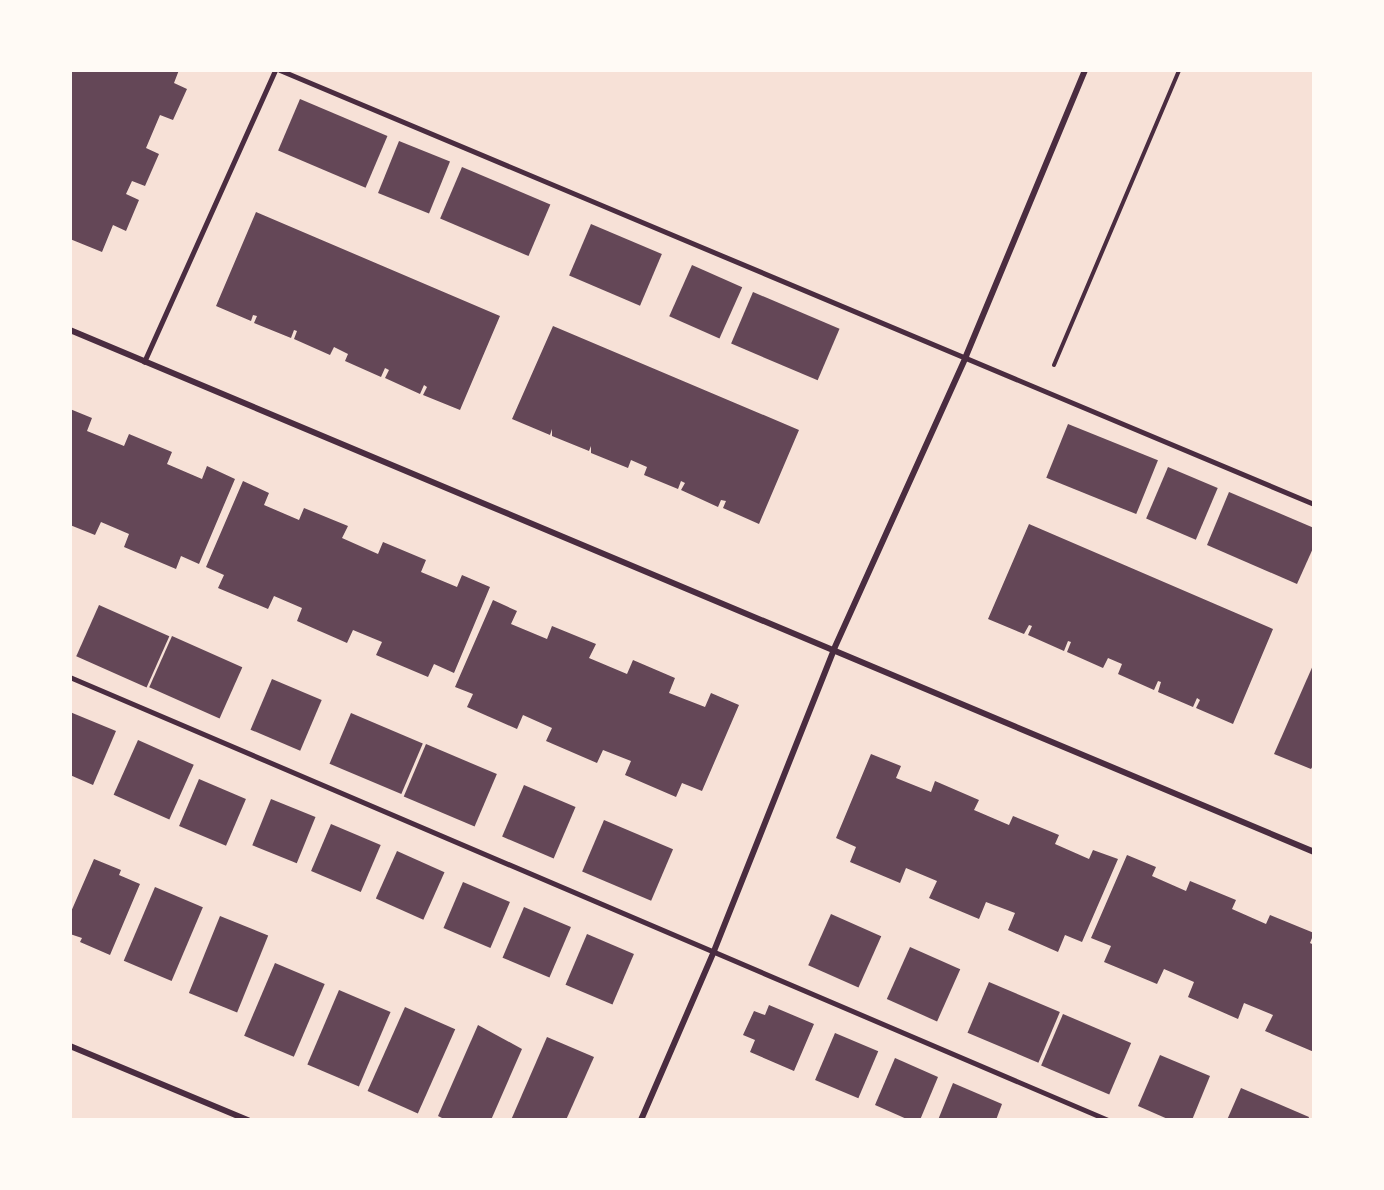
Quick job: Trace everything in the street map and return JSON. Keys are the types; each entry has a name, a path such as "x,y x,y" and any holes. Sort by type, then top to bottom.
{"street":[{"path":"641,1119 714,951 834,649 966,356 1085,70"},
{"path":"70,330 1314,852"},
{"path":"70,1046 248,1119"}],"lane":[{"path":"144,362 275,70"},
{"path":"280,70 1314,504"},
{"path":"70,677 1107,1119"}],"path":[{"path":"1043,392 1179,70"}],"building":[{"path":"70,70 179,70 174,83 187,89 173,120 160,115 146,148 159,154 145,186 132,181 126,194 139,200 126,231 113,225 102,252 70,239"},
{"path":"300,99 387,136 366,188 278,151"},
{"path":"399,141 450,162 429,214 378,193"},
{"path":"462,167 550,205 528,256 440,219"},
{"path":"256,212 500,316 460,410 423,395 427,387 424,385 420,394 385,378 389,370 385,368 381,377 345,361 348,354 334,347 330,355 294,339 297,331 294,330 291,338 254,323 257,316 253,315 251,321 216,306"},
{"path":"591,224 662,254 640,306 569,276"},
{"path":"692,265 742,287 719,339 669,316"},
{"path":"753,292 840,329 818,380 731,344"},
{"path":"553,326 799,430 759,524 723,508 726,501 721,500 718,507 681,490 685,483 681,481 678,489 644,475 647,467 631,460 628,468 591,453 591,446 589,451 552,436 552,429 550,435 512,419"},
{"path":"70,409 92,418 87,431 124,446 129,434 172,452 167,464 202,479 207,466 235,479 199,564 181,556 176,569 124,547 129,534 101,522 95,535 70,525"},
{"path":"1068,424 1158,460 1136,514 1046,478"},
{"path":"1168,467 1218,488 1196,540 1146,519"},
{"path":"243,481 269,493 264,505 299,520 304,508 348,526 342,538 378,554 383,542 426,560 421,572 457,587 462,575 490,587 454,673 434,664 428,677 376,655 382,642 353,630 347,643 297,621 302,608 274,596 268,609 218,588 224,575 206,567"},
{"path":"1229,492 1314,528 1314,546 1297,584 1207,545"},
{"path":"1029,524 1273,629 1233,724 1196,708 1200,700 1197,698 1193,707 1158,692 1161,682 1158,681 1154,690 1118,674 1122,664 1108,658 1103,668 1067,652 1071,642 1068,641 1064,651 1028,635 1032,626 1029,625 1024,634 988,619"},
{"path":"493,600 517,611 511,624 547,639 552,626 596,644 589,658 627,674 633,660 675,678 669,693 705,707 711,693 739,705 702,791 682,783 676,797 625,775 631,761 603,750 597,763 546,741 552,728 523,715 517,729 467,707 473,694 455,687"},
{"path":"99,605 169,636 147,687 76,656"},
{"path":"172,636 242,667 220,718 149,687"},
{"path":"1314,663 1314,764 1311,769 1274,754"},
{"path":"272,679 322,700 300,751 251,730"},
{"path":"70,712 116,731 93,785 70,775"},
{"path":"351,713 423,743 401,794 330,764"},
{"path":"138,740 194,765 169,820 114,795"},
{"path":"426,744 497,774 475,827 404,796"},
{"path":"871,754 901,766 896,778 931,792 935,781 979,800 974,810 1009,825 1013,816 1059,835 1055,844 1089,859 1093,850 1118,859 1082,942 1065,935 1058,952 1008,930 1015,913 986,902 979,919 929,898 937,881 906,868 900,883 850,862 856,847 836,838"},
{"path":"199,779 246,799 226,846 179,826"},
{"path":"524,785 576,807 554,858 502,837"},
{"path":"271,799 316,817 297,863 252,845"},
{"path":"604,820 673,849 651,901 582,872"},
{"path":"331,824 381,845 361,892 311,871"},
{"path":"397,851 445,872 423,920 376,899"},
{"path":"1127,855 1156,867 1152,876 1186,891 1190,881 1236,900 1232,909 1266,924 1270,915 1314,933 1310,943 1314,945 1314,1052 1265,1031 1273,1015 1244,1003 1238,1019 1188,997 1194,982 1164,969 1157,984 1104,962 1111,946 1091,938"},
{"path":"94,859 121,870 119,875 140,884 110,955 80,942 82,938 70,934 70,914"},
{"path":"463,882 510,902 490,948 443,928"},
{"path":"155,887 203,907 172,981 124,961"},
{"path":"524,907 571,927 549,978 503,958"},
{"path":"831,914 881,936 858,988 808,965"},
{"path":"220,916 268,935 237,1012 189,993"},
{"path":"587,934 634,954 612,1005 566,985"},
{"path":"910,947 960,969 937,1021 887,999"},
{"path":"275,963 325,984 294,1057 244,1036"},
{"path":"989,982 1060,1012 1038,1063 968,1033"},
{"path":"339,990 391,1012 359,1086 307,1065"},
{"path":"769,1005 814,1024 794,1071 750,1052 755,1040 743,1035 754,1011 765,1015"},
{"path":"405,1007 455,1029 418,1113 368,1091"},
{"path":"1063,1014 1131,1043 1109,1094 1041,1066"},
{"path":"478,1025 522,1049 491,1120 446,1120 438,1116"},
{"path":"835,1033 878,1051 858,1098 815,1080"},
{"path":"547,1037 594,1057 566,1120 511,1120"},
{"path":"1160,1055 1210,1076 1192,1120 1170,1120 1138,1106"},
{"path":"895,1058 938,1077 920,1120 909,1120 875,1105"},
{"path":"953,1083 1002,1104 996,1120 938,1120"},
{"path":"1241,1088 1309,1117 1308,1120 1227,1120"}]}
